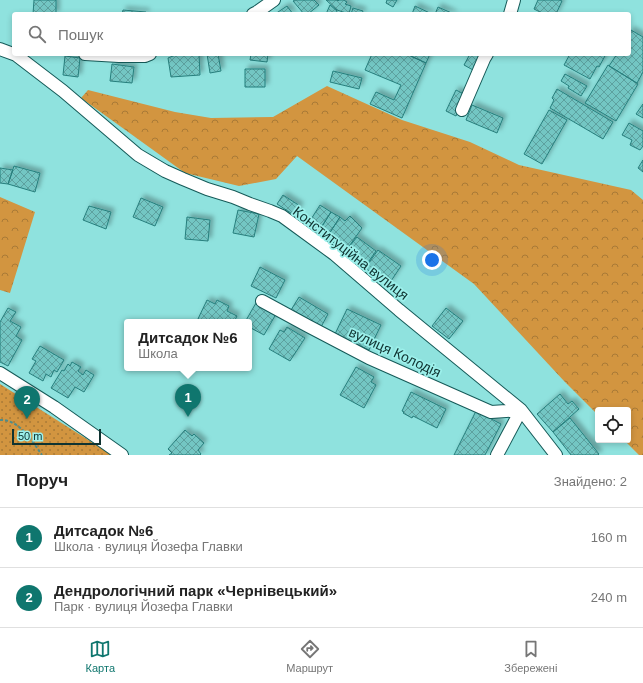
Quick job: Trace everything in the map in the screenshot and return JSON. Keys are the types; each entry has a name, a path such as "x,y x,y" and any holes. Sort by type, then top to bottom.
{"street":[{"path":"257,12 274,0"},
{"path":"511,12 514,0"},
{"name":"Конституційна вулиця","path":"0,49 12,52"},
{"name":"Конституційна вулиця","path":"20,56 138,155 165,171 183,179 207,189 270,210 282,216 334,254 405,315 521,410 556,455"},
{"path":"119,56 146,56"},
{"path":"462,110 486,56"},
{"name":"вулиця Колодія","path":"262,301 369,358 491,412 521,410"},
{"path":"0,372 54,407 122,455"},
{"path":"497,455 521,410"}],"path":[{"path":"0,420 12,422 18,426 42,455"}],"green space":[{"path":"327,86 402,120 470,142 519,165 631,190 643,200 643,455 639,455 627,443 631,443 631,407 595,407 595,412 564,381 474,284 297,156 276,179 239,186 185,173 81,98 88,90 175,112 211,118 273,117"},
{"path":"0,197 35,212 10,293 0,290"},
{"path":"0,384 109,453 111,455 0,455"}],"building":[{"path":"34,0 56,0 56,12 33,12"},
{"path":"314,0 319,5 310,12 302,12 293,1"},
{"path":"326,0 344,0 347,2 345,4 351,6 350,12 337,10"},
{"path":"387,0 397,0 393,7 386,3"},
{"path":"538,0 562,1 557,12 540,12 534,9"},
{"path":"330,5 337,11 337,12 327,12"},
{"path":"287,6 292,12 278,12"},
{"path":"415,6 428,12 413,12"},
{"path":"438,7 449,12 436,12"},
{"path":"353,8 363,11 363,12 352,12"},
{"path":"123,10 146,12 122,12"},
{"path":"631,30 643,37 643,72 637,83 609,66 616,56 631,56"},
{"path":"65,56 80,58 78,77 63,75"},
{"path":"173,56 199,56 200,75 171,77 168,58"},
{"path":"207,56 218,56 221,71 210,73"},
{"path":"251,56 268,56 267,62 250,60"},
{"path":"371,56 410,56 426,63 402,118 370,104 376,92 394,100 401,85 365,70"},
{"path":"411,56 429,56 426,63"},
{"path":"469,56 482,56 473,70 464,65"},
{"path":"569,56 605,56 599,67 597,66 590,79 564,65"},
{"path":"112,64 134,67 132,83 110,81"},
{"path":"608,65 638,84 616,121 585,103"},
{"path":"245,69 265,69 265,87 245,87"},
{"path":"333,71 362,78 359,89 330,82"},
{"path":"565,74 587,86 581,96 568,88 569,86 561,81"},
{"path":"557,89 613,122 603,139 550,108 554,100 552,98"},
{"path":"456,90 466,95 456,116 446,111"},
{"path":"643,104 643,118 636,114"},
{"path":"472,105 503,118 497,133 466,120"},
{"path":"549,110 567,120 542,164 524,154"},
{"path":"629,123 643,131 643,146 640,150 630,145 632,140 622,135"},
{"path":"643,160 643,172 638,168"},
{"path":"14,166 40,173 35,192 8,184"},
{"path":"0,168 13,170 8,184 0,183"},
{"path":"283,195 300,206 294,215 277,204"},
{"path":"141,198 163,207 155,226 133,217"},
{"path":"320,205 331,212 319,231 308,224"},
{"path":"89,206 111,212 106,229 83,220"},
{"path":"238,210 259,214 254,237 233,233"},
{"path":"331,212 340,217 327,237 319,231"},
{"path":"350,216 362,228 345,252 327,237 340,217 345,221"},
{"path":"187,217 210,220 208,241 185,239"},
{"path":"357,237 376,251 364,268 345,252"},
{"path":"378,250 401,266 389,284 365,268"},
{"path":"260,267 285,280 276,298 251,286"},
{"path":"299,297 328,314 321,327 291,310"},
{"path":"207,300 215,304 217,300 229,306 227,311 237,316 236,319 198,319"},
{"path":"256,303 276,314 264,335 252,329 252,319 247,319"},
{"path":"8,308 16,312 10,321 21,327 16,336 22,340 8,366 0,362 0,322"},
{"path":"446,308 463,321 449,339 432,326"},
{"path":"347,309 381,325 369,350 335,334"},
{"path":"287,327 305,338 290,361 269,349 280,330 284,332"},
{"path":"40,346 64,360 57,372 54,370 51,377 46,374 43,381 29,373 36,361 32,359"},
{"path":"72,362 81,367 78,371 83,375 86,370 94,375 84,392 75,387 68,398 51,388 62,370 64,371 68,364 70,366"},
{"path":"356,367 374,377 371,382 376,385 364,408 340,395"},
{"path":"411,392 446,409 437,428 413,416 412,418 403,413 404,412 402,411"},
{"path":"560,394 568,404 572,401 579,409 553,432 537,414"},
{"path":"476,411 501,424 485,455 454,455"},
{"path":"570,418 599,454 598,455 571,455 553,432"},
{"path":"185,430 192,436 194,434 204,443 198,450 201,454 169,455 172,453 168,449"}],"place":[{"name":"Дитсадок №6","path":"188,417"},
{"name":"Дендрологічний парк «Чернівецький»","path":"27,419"}]}
